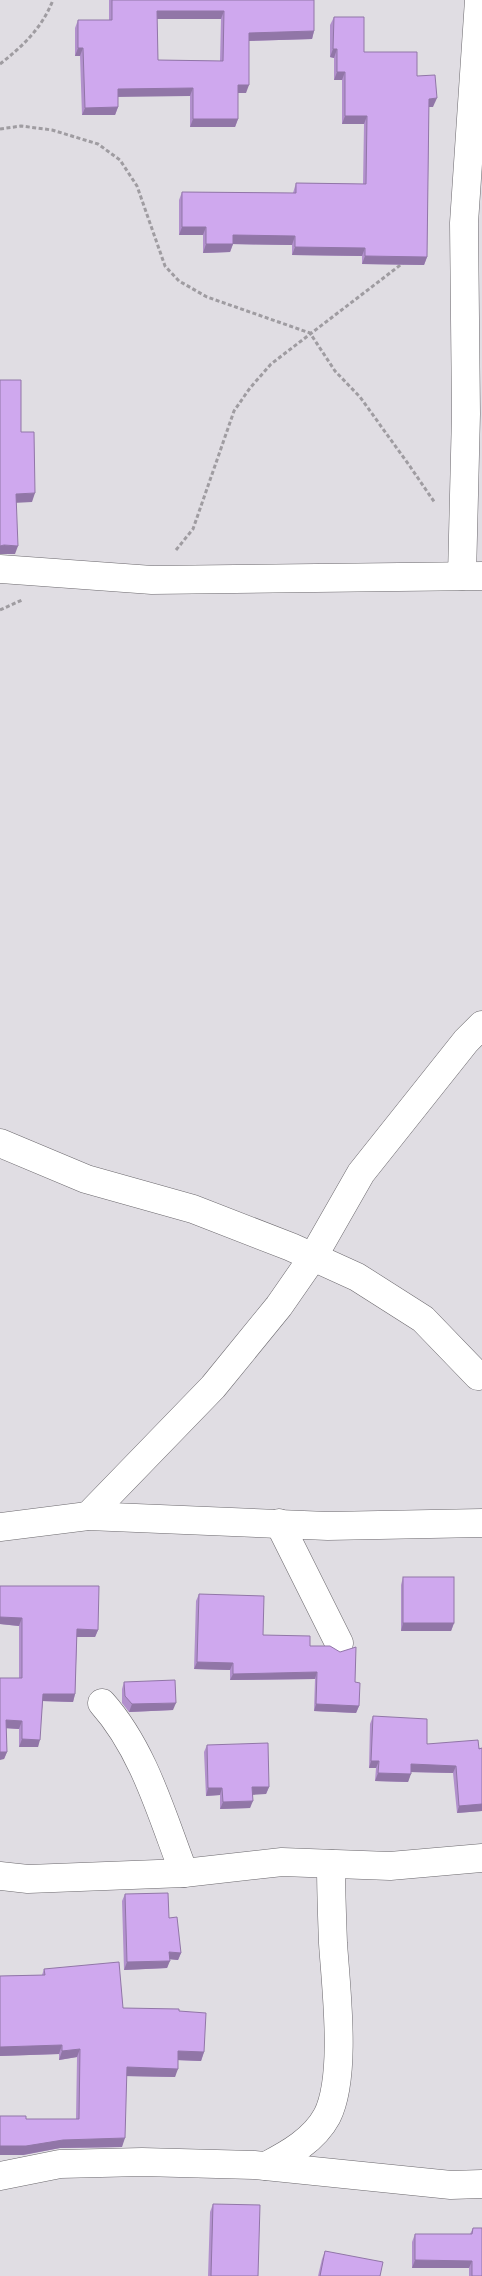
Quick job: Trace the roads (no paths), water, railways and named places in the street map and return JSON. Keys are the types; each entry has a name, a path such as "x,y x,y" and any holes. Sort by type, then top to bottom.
{"street":[{"path":"0,569 152,580 472,576 466,414 464,223 479,0"},
{"path":"88,1516 213,1387 279,1306 313,1257 361,1173 466,1041 482,1025"},
{"path":"0,1143 86,1179 193,1209 313,1257 357,1277 423,1319 478,1376"},
{"path":"0,1527 88,1516 388,1526 482,1523"},
{"path":"279,1523 339,1643"},
{"path":"102,1703 118,1720 128,1738 145,1774 184,1873"},
{"path":"0,1876 28,1879 184,1873 282,1862 390,1866 482,1858"},
{"path":"266,2166 292,2152 312,2136 326,2118 334,2099 337,2072 338,2003 333,1942 331,1864"},
{"path":"0,2176 60,2164 142,2162 266,2166 451,2185 482,2184"}]}
